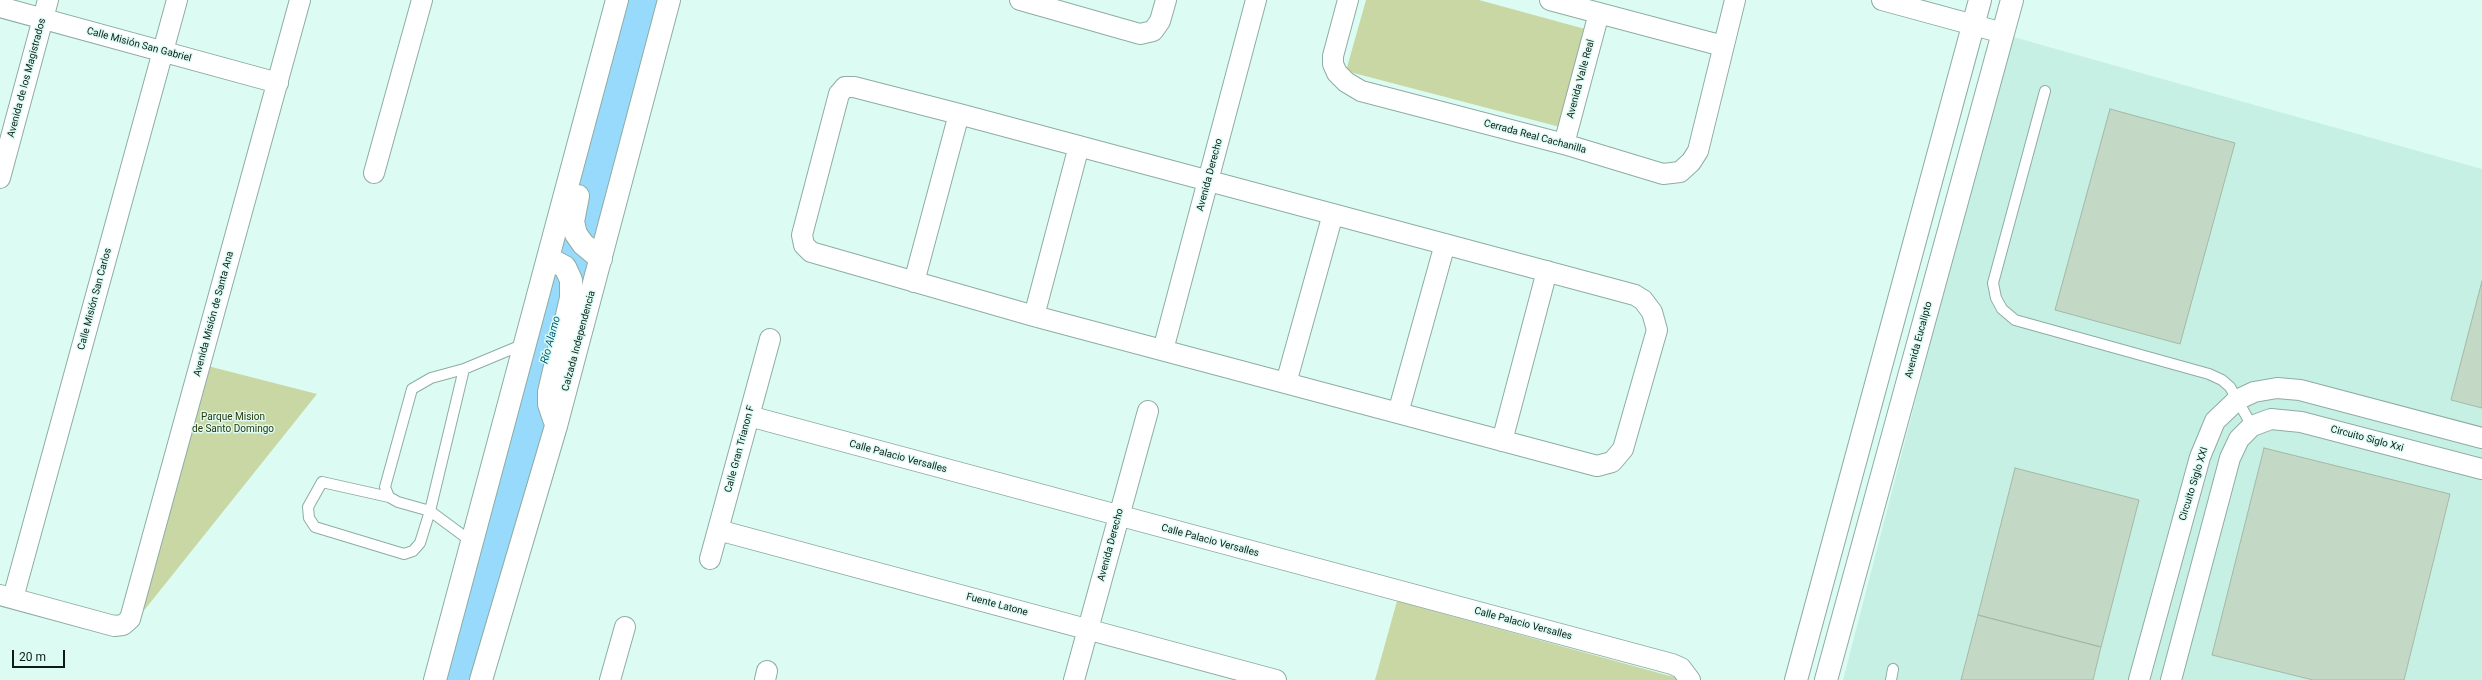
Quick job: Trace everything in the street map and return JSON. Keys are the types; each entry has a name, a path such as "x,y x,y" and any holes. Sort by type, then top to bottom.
{"main road":[{"path":"435,680 617,0"},
{"name":"Calzada Independencia","path":"481,680 556,426 669,0"},
{"path":"1796,680 1980,0"},
{"name":"Avenida Eucalipto","path":"1826,680 2012,0"},
{"path":"592,93 598,103 599,116 572,222 576,234 583,244 601,259"},
{"path":"548,258 565,267 571,280 571,298 549,392 549,404 556,426"}],"street":[{"name":"Avenida de los Magistrados","path":"0,178 48,0"},
{"name":"Calle Misión San Carlos","path":"7,596 164,51 177,0"},
{"name":"Avenida Misión de Santa Ana","path":"7,596 114,626 123,625 130,619 300,0"},
{"path":"374,173 422,0"},
{"path":"1027,1 1140,34 1153,31 1160,21 1166,0"},
{"name":"Avenida Derecho","path":"1163,350 1256,0"},
{"name":"Cerrada Real Cachanilla","path":"1348,0 1333,56 1333,64 1337,73 1346,82 1361,91 1564,144 1663,174 1680,172 1691,162 1698,151 1735,0"},
{"path":"1550,0 1723,46"},
{"path":"1882,0 2003,33"},
{"name":"Calle Misión San Gabriel","path":"0,7 278,82"},
{"name":"Avenida Valle Real","path":"1564,144 1599,13"},
{"path":"845,87 854,87 1079,146 1547,271 1635,295 1644,300 1652,312 1657,330 1623,449 1612,462 1597,466 1034,316 811,252 804,245 802,235 839,94 845,87"},
{"path":"914,282 959,114"},
{"path":"1034,316 1079,146"},
{"path":"1286,383 1333,214"},
{"path":"1398,413 1444,244"},
{"path":"1502,441 1547,271"},
{"name":"Calle Gran Trianon F","path":"710,559 770,339"},
{"name":"Circuito Siglo XXI","path":"2139,680 2200,457 2215,421 2237,400 2254,392 2277,388 2300,390 2482,438"},
{"name":"Avenida Derecho","path":"1074,680 1148,411"},
{"name":"Calle Palacio Versalles","path":"749,416 1119,517 1672,664 1681,668 1690,680"},
{"name":"Circuito Siglo Xxi","path":"2252,426 2271,419 2301,422 2482,469"},
{"path":"2144,659 2173,673 2230,458 2239,439 2252,426"},
{"name":"Fuente Latone","path":"718,530 1276,680"},
{"path":"610,680 625,627"}],"lane":[{"path":"2045,90 1993,283 1996,298 2002,309 2015,320 2209,374 2230,387 2252,426"},
{"path":"389,497 385,487 412,389 431,378 464,369 525,343"},
{"path":"464,369 430,511 420,543 413,551 404,554 315,527 308,518 308,507 322,482 389,497 398,502 430,511 472,542"},
{"path":"1891,680 1894,669"}],"shaded area":[{"path":"2010,36 2482,169 2482,680 1843,680"}],"green space":[{"path":"1366,0 1479,0 1585,29 1560,127 1346,71"},
{"name":"Parque Mision de Santo Domingo","path":"200,364 317,394 130,628"},
{"path":"1397,601 1681,679 1681,680 1375,680"}],"building":[{"path":"2110,109 2235,143 2180,344 2055,310"},
{"path":"2482,281 2482,408 2451,400"},
{"path":"2264,448 2450,494 2404,680 2313,680 2212,655"},
{"path":"2015,468 2139,500 2101,647 1978,615"},
{"path":"1978,615 2101,647 2093,680 1961,680"}],"waterway":[{"name":"Río Alamo","path":"460,680 641,0"}]}
